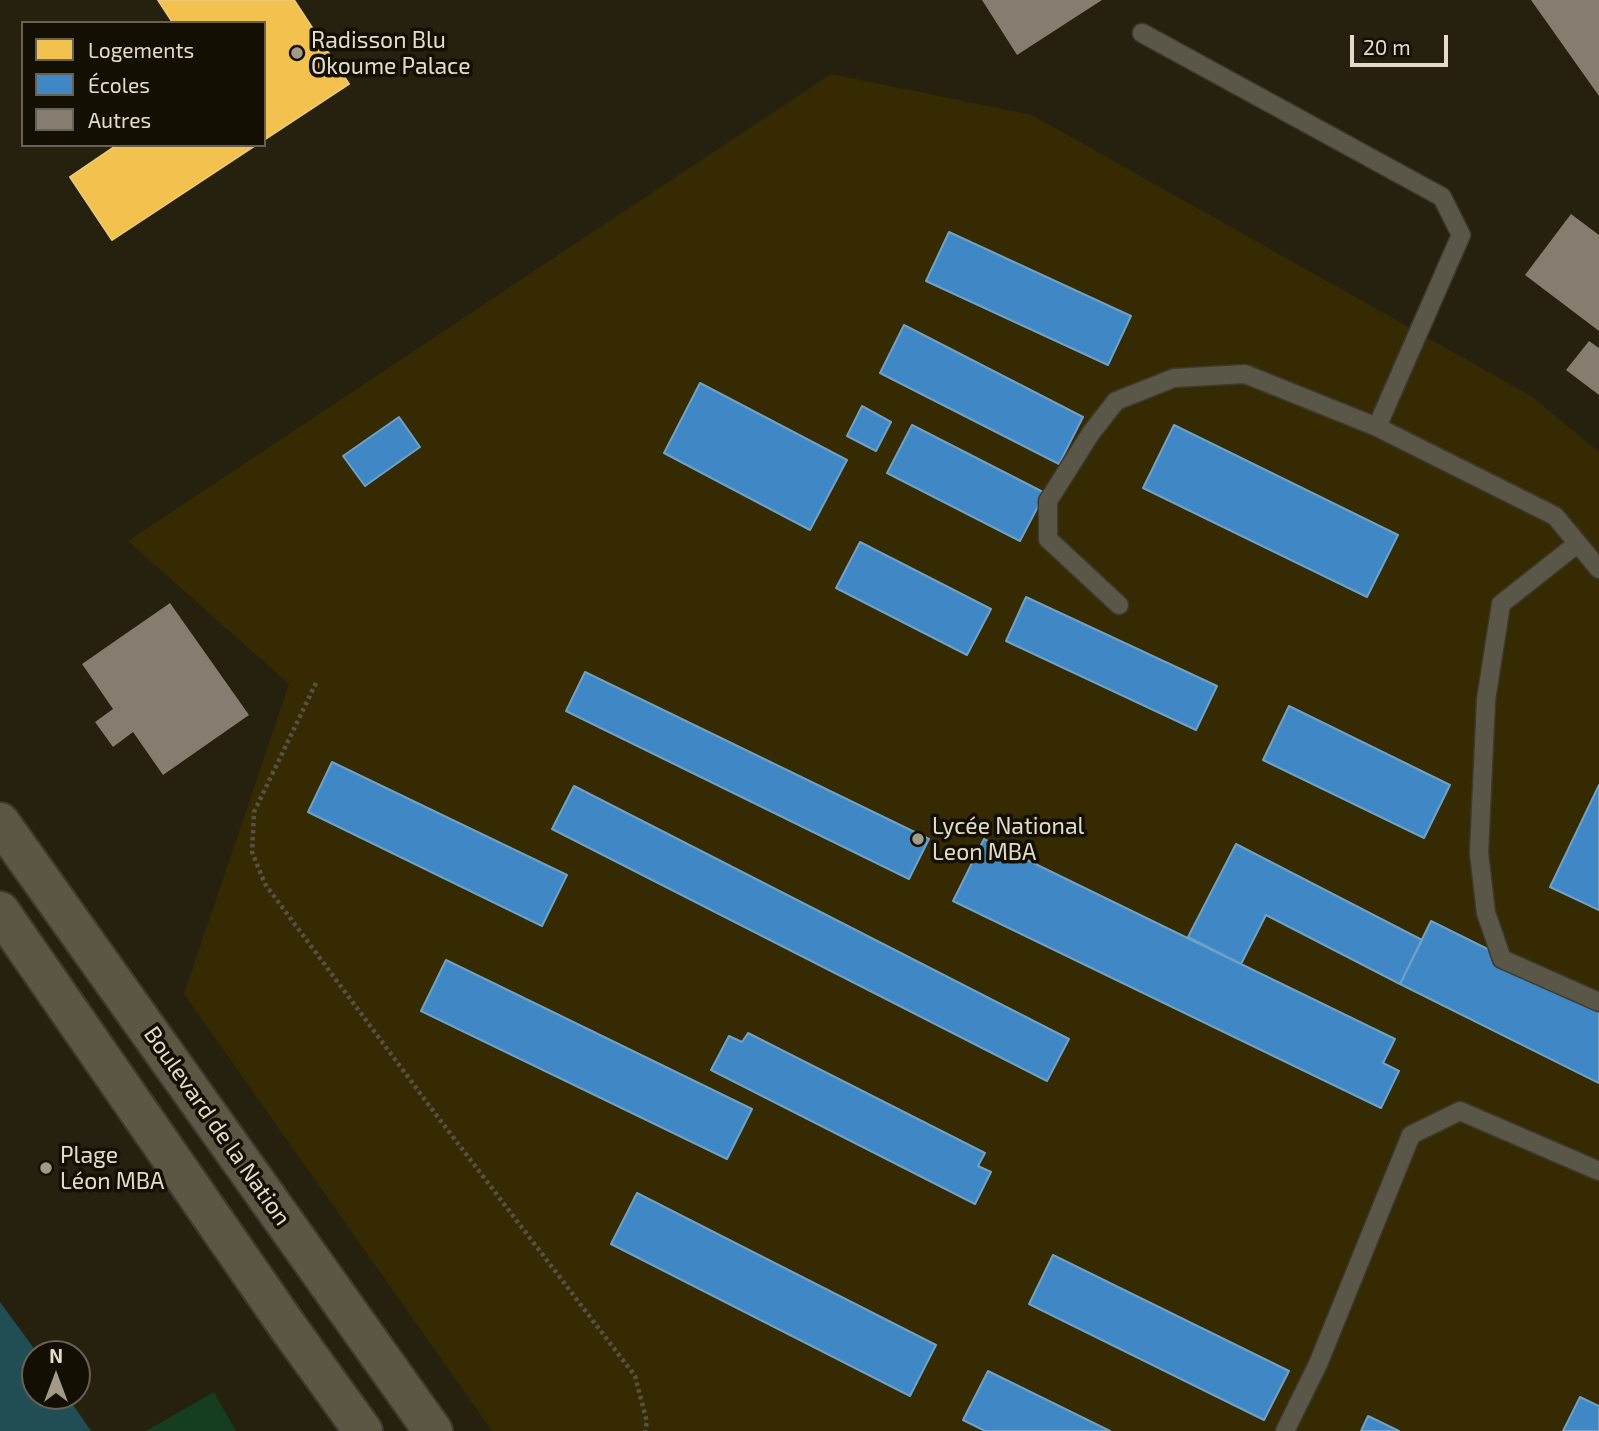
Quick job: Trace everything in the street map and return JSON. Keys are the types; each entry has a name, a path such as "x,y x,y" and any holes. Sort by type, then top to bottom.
{"main road":[{"name":"Boulevard de la Nation","path":"0,822 433,1431"},
{"path":"0,911 363,1431"}],"lane":[{"path":"1142,33 1442,197 1461,235 1377,427"},
{"path":"1119,606 1048,539 1048,501 1091,433 1116,401 1174,378 1245,374 1377,427 1555,516 1599,569"},
{"path":"1577,544 1501,604 1486,700 1479,853 1486,913 1502,959 1599,1002"},
{"path":"1285,1431 1318,1364 1411,1135 1460,1111 1599,1171"}],"path":[{"path":"316,683 254,812 252,852 265,884 433,1112 635,1376 647,1422 645,1431"}],"shaded area":[{"name":"Lycée National Leon MBA","path":"831,74 1032,115 1531,396 1599,452 1599,1431 492,1431 184,994 289,684 128,541"}],"green space":[{"path":"214,1392 236,1431 146,1431"}],"water":[{"path":"0,1302 28,1340 21,1340 21,1410 77,1410 91,1431 0,1431"}],"building: Logements":[{"name":"Radisson Blu Okoume Palace","path":"158,0 294,0 349,84 266,139 266,21 172,21"},
{"path":"114,147 253,147 112,240 70,177"}],"building: Écoles":[{"path":"949,232 1131,316 1108,365 926,281"},
{"path":"904,325 1083,417 1059,464 880,373"},
{"path":"700,383 847,460 810,530 664,453"},
{"path":"862,406 891,422 876,451 847,436"},
{"path":"399,417 420,447 365,486 343,456"},
{"path":"912,425 1045,493 1020,541 887,473"},
{"path":"1174,425 1398,535 1367,597 1143,488"},
{"path":"860,542 991,609 967,655 836,588"},
{"path":"1026,597 1217,686 1196,730 1006,641"},
{"path":"585,672 929,839 909,879 566,711"},
{"path":"1289,706 1450,785 1424,838 1263,760"},
{"path":"332,762 567,875 542,926 308,812"},
{"path":"1599,785 1599,910 1550,887"},
{"path":"574,786 1069,1039 1047,1081 552,829"},
{"path":"984,839 1395,1039 1383,1063 1399,1071 1381,1108 953,901"},
{"path":"1236,844 1422,940 1400,984 1266,915 1241,964 1188,937"},
{"path":"1431,921 1599,1004 1599,1083 1400,984"},
{"path":"446,960 752,1109 727,1159 421,1011"},
{"path":"748,1033 985,1153 978,1166 991,1172 975,1204 711,1070 729,1036 742,1042"},
{"path":"637,1193 936,1345 910,1396 611,1244"},
{"path":"1053,1255 1289,1371 1264,1420 1029,1304"},
{"path":"988,1371 1110,1431 985,1431 963,1420"},
{"path":"1580,1397 1599,1406 1599,1431 1563,1431"},
{"path":"1368,1416 1399,1431 1361,1431"}],"building: Autres":[{"path":"982,0 1102,0 1017,55"},
{"path":"1531,0 1599,0 1599,96"},
{"path":"1571,214 1599,235 1599,331 1525,275"},
{"path":"1589,341 1599,348 1599,395 1566,370"},
{"path":"170,603 249,715 163,775 133,732 113,747 95,722 113,709 82,664"}],"place":[{"name":"Radisson Blu Okoume Palace","path":"297,53"},
{"name":"Lycée National Leon MBA","path":"918,839"},
{"name":"Plage Léon MBA","path":"46,1168"}]}
